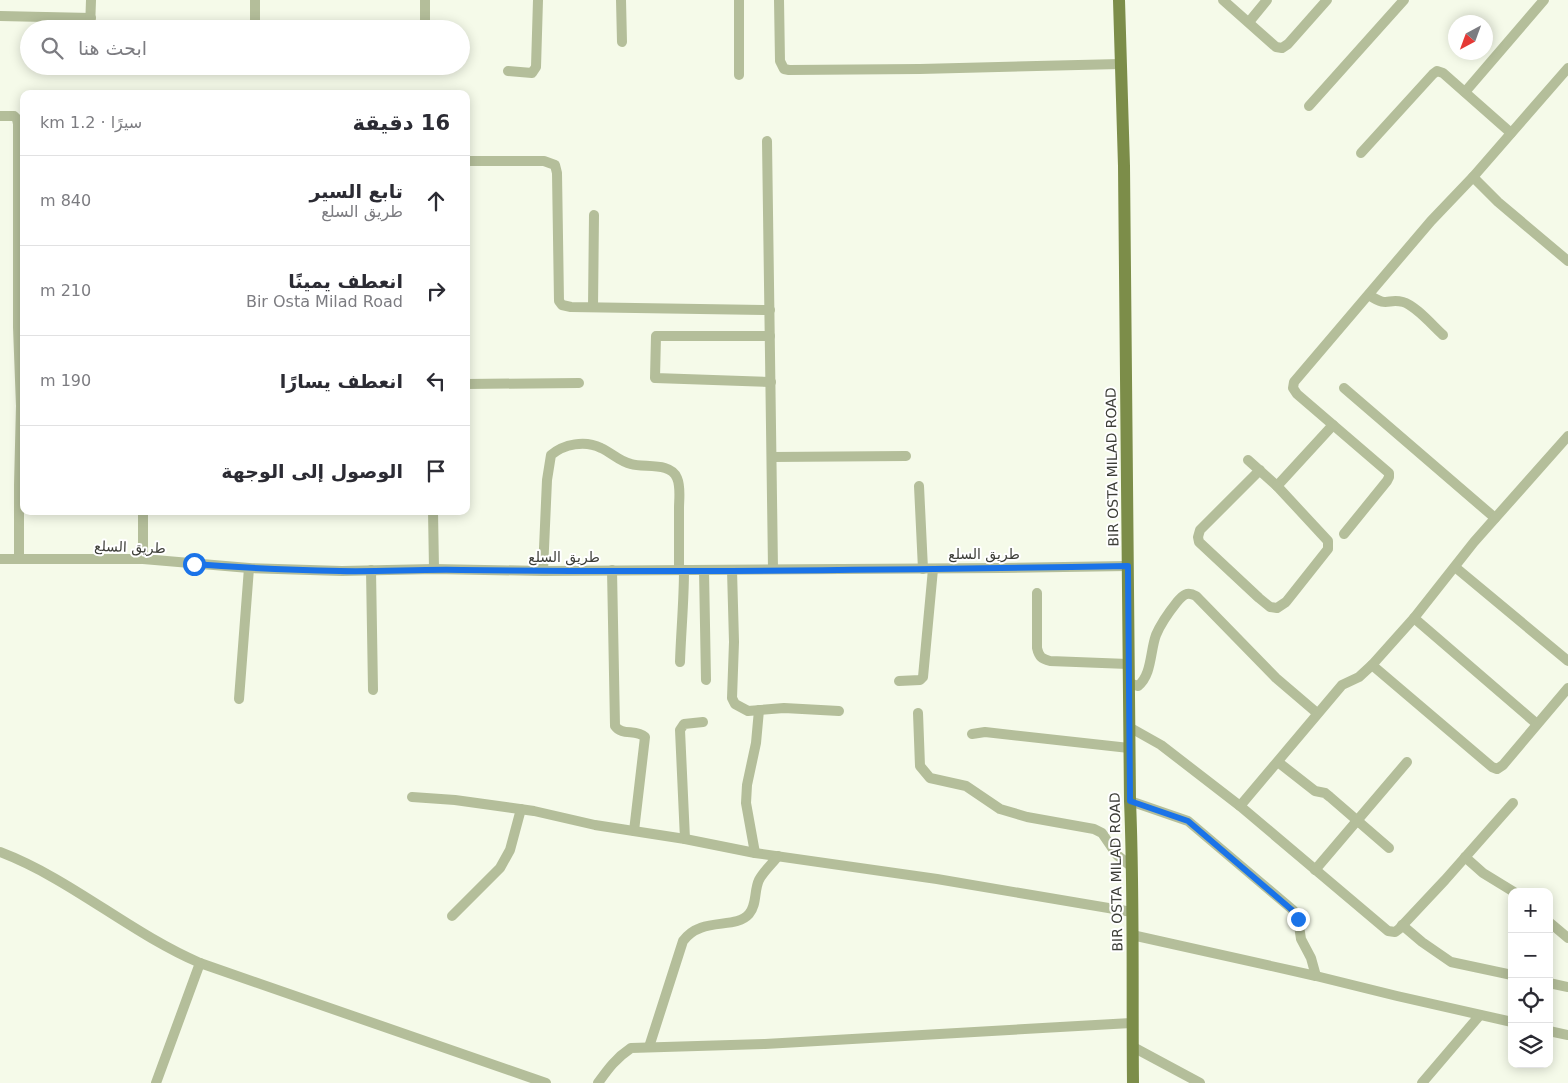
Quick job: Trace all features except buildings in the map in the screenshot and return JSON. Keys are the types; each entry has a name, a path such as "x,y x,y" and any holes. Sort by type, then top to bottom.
{"main road":[{"name":"BIR OSTA MILAD ROAD","path":"1119,0 1124,166 1133,1083"}],"street":[{"path":"0,16 90,18 91,0"},
{"path":"255,20 256,0"},
{"path":"425,0 425,20"},
{"path":"508,71 532,73 536,67 538,0"},
{"path":"621,0 622,42"},
{"path":"739,0 739,75"},
{"path":"779,0 780,61 781,66 789,70 1120,64"},
{"path":"1223,0 1276,47 1282,48 1288,44 1327,0"},
{"path":"1248,22 1268,0"},
{"path":"1309,106 1404,0"},
{"path":"1465,92 1544,0"},
{"path":"1344,534 1389,477 1385,470 1297,394 1293,388 1294,382 1430,221 1472,177 1568,68"},
{"path":"1361,154 1432,74 1437,71 1443,73 1511,133"},
{"path":"0,116 16,117 18,124 18,327 20,380"},
{"path":"767,141 773,569"},
{"path":"470,161 544,161 555,165 557,173 558,301 562,305 770,310"},
{"path":"1472,177 1568,262"},
{"path":"594,215 594,307"},
{"path":"1369,295 1382,303 1400,301 1410,305 1443,335"},
{"path":"770,336 656,336 655,378 771,382"},
{"path":"470,384 579,383"},
{"path":"1344,388 1495,518"},
{"path":"1277,486 1333,424"},
{"path":"19,559 18,485 20,432"},
{"path":"1240,806 1342,685 1359,677 1372,665 1414,618 1495,518 1568,436"},
{"path":"543,571 549,462 551,455 556,451 572,444 600,446 624,462 633,465 660,467 674,474 677,477 679,492 684,602 681,612 680,662"},
{"path":"772,457 906,456"},
{"path":"1248,460 1260,470 1277,486 1326,537 1329,544 1328,549 1286,602 1277,608 1270,607 1259,598 1199,542 1198,538 1200,530 1260,470"},
{"path":"899,681 920,680 923,677 928,569 919,486"},
{"path":"143,515 143,559"},
{"path":"433,515 434,569"},
{"name":"طريق السلع","path":"0,559 143,559 250,568 371,570 928,569 1128,566"},
{"path":"1455,567 1568,661"},
{"path":"239,699 250,568"},
{"path":"371,570 373,690"},
{"path":"612,570 615,726 620,731 640,734 645,737 634,831"},
{"path":"704,570 706,680"},
{"path":"732,570 734,642 732,698 735,704 748,711 784,708 840,711"},
{"path":"1037,593 1037,648 1038,655 1042,659 1050,661 1128,664"},
{"path":"1129,683 1138,686 1146,676 1156,635 1167,615 1186,593 1196,596 1276,678 1317,713"},
{"path":"1414,618 1538,724"},
{"path":"1372,665 1492,766 1497,768 1503,765 1568,688"},
{"path":"755,853 746,803 747,785 756,743 759,710"},
{"path":"918,713 920,766 930,778 966,786 1000,809 1027,817 1094,829 1102,833 1117,855 1132,867"},
{"path":"684,839 680,730 684,724 703,722"},
{"path":"1129,727 1161,745 1240,806 1388,931 1395,932 1402,925 1513,803"},
{"path":"972,734 985,732 1129,748"},
{"path":"1278,762 1315,791 1325,793 1389,848"},
{"path":"1315,870 1408,762"},
{"path":"412,797 455,800 521,809 594,825 684,839 755,853 937,879 1132,912"},
{"path":"1130,801 1188,821 1292,910 1298,919 1301,939 1311,958 1316,976"},
{"path":"452,916 500,868 510,850 521,809"},
{"path":"0,852 37,869 173,950 200,962 546,1083"},
{"path":"650,1047 683,941 688,933 699,928 739,920 748,914 753,906 758,882 778,856"},
{"path":"1465,857 1483,873 1508,888"},
{"path":"1402,925 1451,962 1508,974"},
{"path":"1553,925 1568,938"},
{"path":"1132,935 1508,1021"},
{"path":"156,1083 200,962"},
{"path":"1553,984 1568,987"},
{"path":"1422,1083 1480,1015"},
{"path":"598,1083 620,1055 631,1048 765,1044 1132,1023"},
{"path":"1553,1032 1568,1035"},
{"path":"1132,1047 1200,1083"}],"route":[{"path":"194,564 342,571 1128,566 1130,801 1188,821 1292,910 1298,919"}]}
